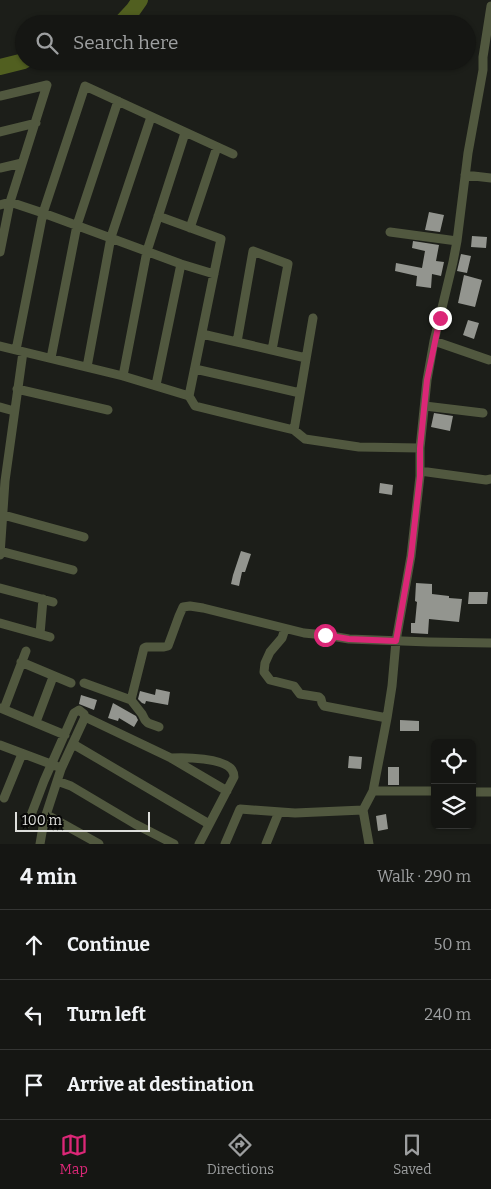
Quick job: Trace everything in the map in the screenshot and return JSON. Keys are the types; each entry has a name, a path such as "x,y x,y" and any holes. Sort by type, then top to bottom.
{"street":[{"path":"369,844 363,810 373,791 387,718 396,641 411,556 427,380 457,242 466,175 487,70 483,57 491,6"},
{"path":"0,96 47,86 10,202 0,252"},
{"path":"0,555 5,446 14,412 19,351 43,213 85,86 233,154"},
{"path":"51,358 77,225 118,101"},
{"path":"87,367 111,237 151,117"},
{"path":"0,132 36,123"},
{"path":"123,376 147,251 185,132"},
{"path":"190,228 217,146"},
{"path":"0,168 22,163"},
{"path":"466,175 491,178"},
{"path":"0,205 10,202 214,274"},
{"path":"158,216 221,239 189,396"},
{"path":"390,232 457,242"},
{"path":"237,342 253,251 288,264 272,350"},
{"path":"156,385 182,264"},
{"path":"294,430 313,318"},
{"path":"202,334 306,358"},
{"path":"434,341 489,360"},
{"path":"0,346 156,385 189,396 195,406 294,430 305,439 359,447 420,448"},
{"path":"195,369 300,393"},
{"path":"17,390 108,410"},
{"path":"425,406 483,413"},
{"path":"0,408 14,412"},
{"path":"420,471 486,480 491,479"},
{"path":"1,514 84,537"},
{"path":"0,551 73,570"},
{"path":"0,588 53,602"},
{"path":"40,634 42,599"},
{"path":"131,700 145,647 168,646 183,607 202,608 304,633 349,639 491,643"},
{"path":"0,623 50,637"},
{"path":"284,629 282,638 270,652 265,663 264,672 270,680 294,686 300,694 319,697 324,706 387,718"},
{"path":"26,651 2,709 65,734"},
{"path":"21,662 71,683"},
{"path":"36,722 53,677"},
{"path":"84,684 131,700 142,714 144,720 159,727"},
{"path":"40,844 44,821 57,780 57,766 65,734 74,713 79,710 82,711 85,717 171,758 227,791"},
{"path":"28,823 44,781 73,744 85,717"},
{"path":"73,744 209,824"},
{"path":"0,745 57,766"},
{"path":"4,798 22,754"},
{"path":"171,758 192,757 212,760 228,766 234,775 199,844"},
{"path":"57,780 71,786 159,840 174,844"},
{"path":"373,791 431,791"},
{"path":"476,792 491,792"},
{"path":"225,844 240,809 295,813 363,810"},
{"path":"266,844 279,812"},
{"path":"47,815 99,844"}],"building":[{"path":"429,212 444,215 440,232 425,230"},
{"path":"472,236 487,237 486,248 471,247"},
{"path":"413,241 439,245 436,261 444,262 441,276 432,274 431,288 416,286 417,276 395,271 396,263 422,268 425,251 412,248"},
{"path":"461,254 471,256 467,273 457,271"},
{"path":"464,275 482,280 475,307 458,303"},
{"path":"468,320 479,323 474,339 463,335"},
{"path":"434,413 453,416 450,431 431,427"},
{"path":"380,483 393,485 392,495 379,493"},
{"path":"241,551 251,554 245,572 242,572 239,586 231,584"},
{"path":"416,583 432,584 432,594 462,599 459,622 429,619 428,634 411,633 411,623 415,623"},
{"path":"469,592 488,592 487,604 468,604"},
{"path":"156,689 170,692 168,705 146,701 145,704 138,699 140,691 155,695"},
{"path":"81,695 97,700 94,710 79,704"},
{"path":"113,703 136,716 138,720 134,727 119,718 118,721 108,718"},
{"path":"400,720 419,721 419,731 400,731"},
{"path":"349,756 362,757 361,769 348,768"},
{"path":"388,767 399,767 399,785 388,785"},
{"path":"386,814 388,829 378,831 376,816"}],"waterway":[{"path":"128,15 140,0"},
{"path":"0,67 15,63"}],"route":[{"path":"325,635 349,639 396,641 411,556 420,476 420,448 427,380 440,318"}]}
